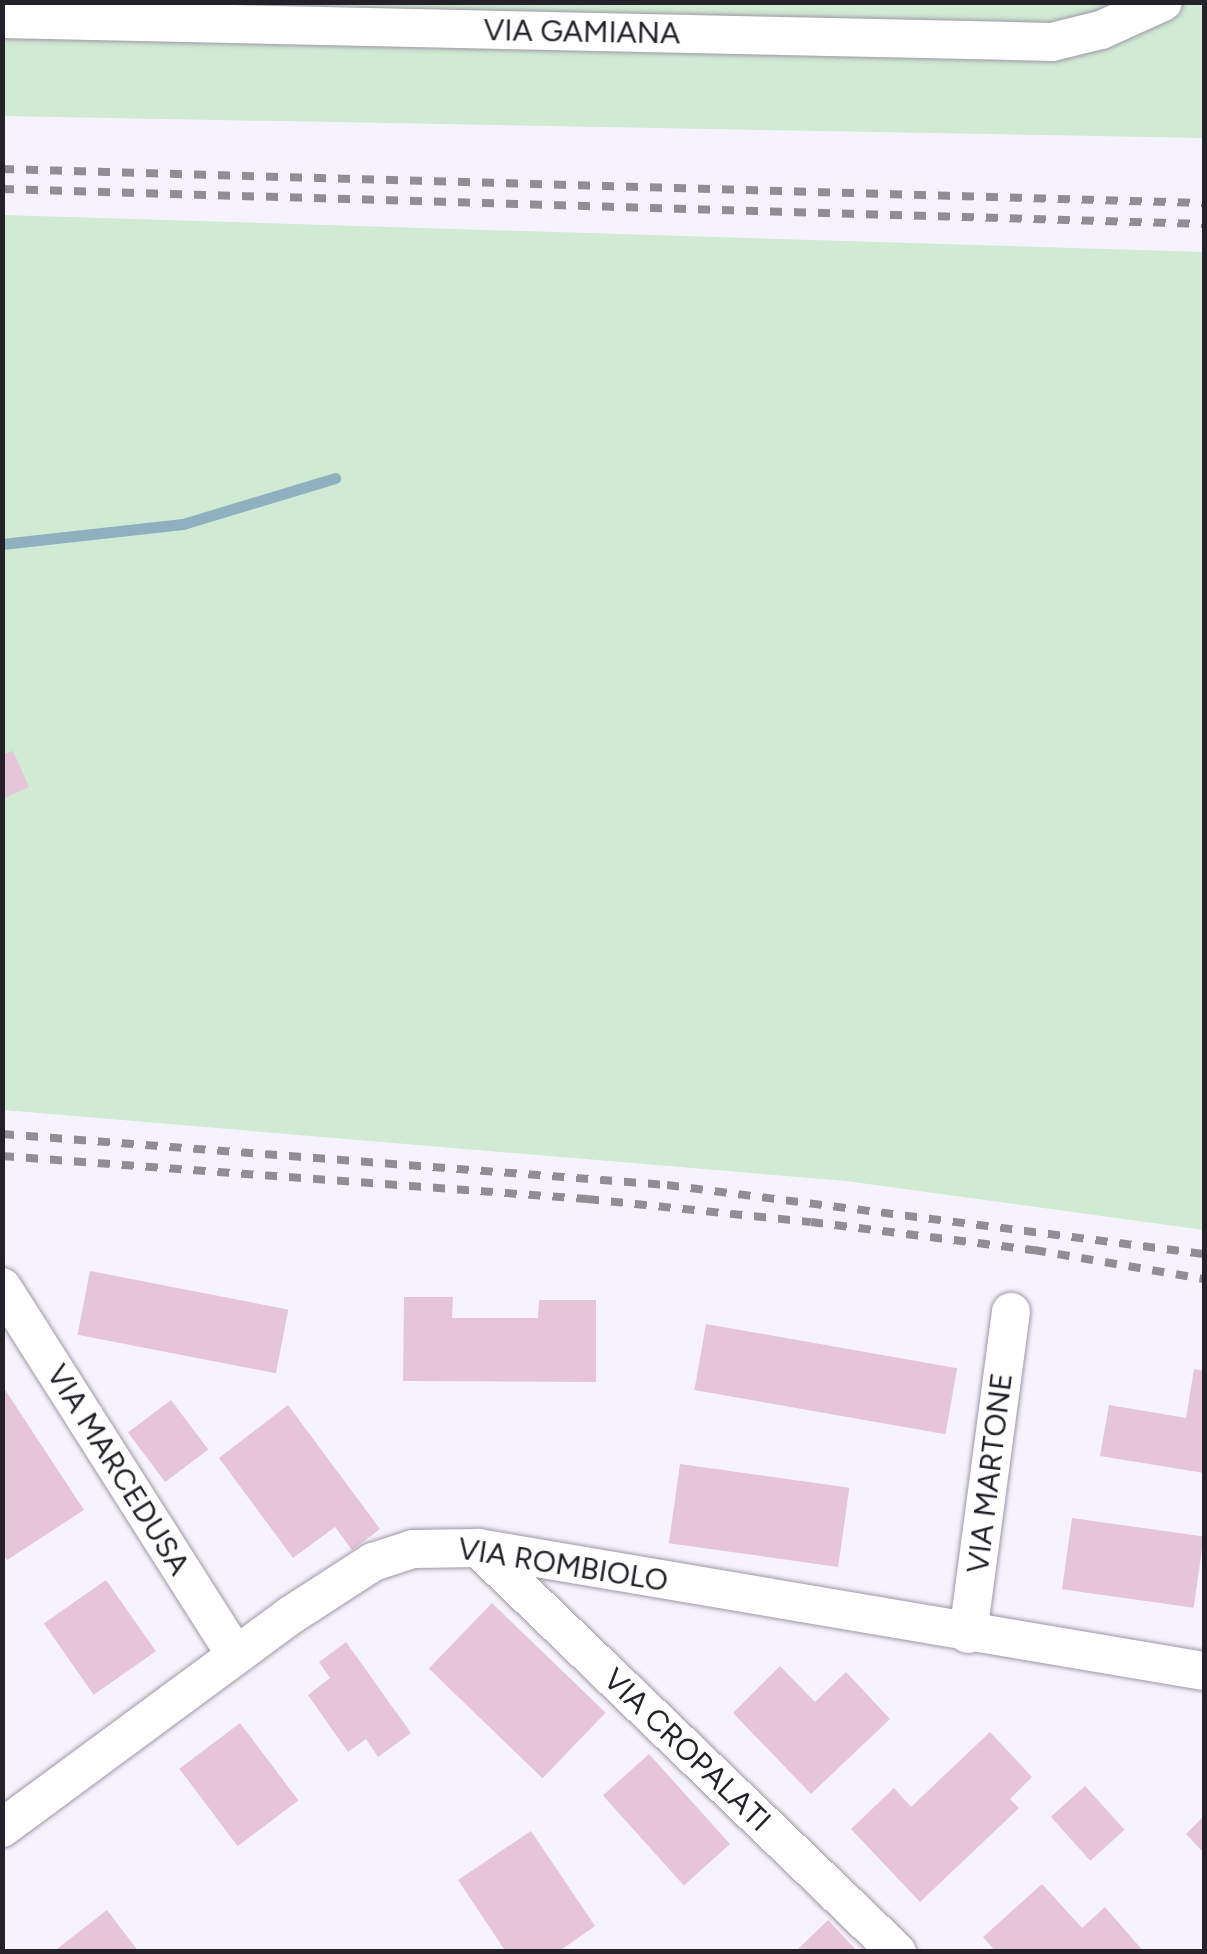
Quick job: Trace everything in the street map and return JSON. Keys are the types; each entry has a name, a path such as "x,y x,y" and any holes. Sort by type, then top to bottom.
{"street":[{"name":"VIA GAMIANA","path":"2,19 1052,42 1101,30 1159,4"},
{"name":"VIA MARCEDUSA","path":"2,1286 234,1653"},
{"name":"VIA MARTONE","path":"968,1634 1010,1312"},
{"name":"VIA ROMBIOLO","path":"2,1828 234,1653 393,1553 437,1546 478,1548 1200,1674"},
{"name":"VIA CROPALATI","path":"478,1548 897,1952"}],"green space":[{"path":"3,3 1204,3 1204,138 3,116"},
{"path":"2,215 1204,252 1204,1230 846,1181 3,1110"}],"building":[{"path":"13,751 29,787 2,799 2,755"},
{"path":"90,1271 288,1310 276,1373 78,1335"},
{"path":"404,1297 453,1297 452,1318 538,1318 539,1300 596,1300 596,1382 403,1381"},
{"path":"706,1324 957,1368 945,1434 694,1390"},
{"path":"1194,1369 1204,1371 1204,1473 1100,1456 1109,1405 1186,1418"},
{"path":"2,1385 84,1510 7,1560 2,1554"},
{"path":"171,1400 208,1450 165,1482 128,1432"},
{"path":"288,1405 380,1529 352,1550 335,1527 293,1558 219,1458"},
{"path":"680,1464 849,1488 838,1567 669,1543"},
{"path":"1072,1518 1204,1537 1194,1608 1062,1589"},
{"path":"106,1580 156,1651 94,1695 44,1624"},
{"path":"492,1603 606,1713 542,1778 429,1668"},
{"path":"346,1642 411,1733 378,1757 366,1739 348,1752 308,1695 330,1678 319,1662"},
{"path":"780,1666 815,1702 846,1672 890,1719 811,1794 733,1713"},
{"path":"240,1723 298,1800 238,1846 179,1769"},
{"path":"990,1732 1032,1777 1010,1799 1019,1808 920,1902 851,1829 894,1788 911,1807"},
{"path":"649,1754 730,1844 684,1885 603,1795"},
{"path":"1085,1786 1124,1830 1090,1861 1051,1817"},
{"path":"1204,1816 1204,1853 1186,1834"},
{"path":"531,1831 595,1926 558,1952 506,1952 458,1880"},
{"path":"1042,1884 1082,1928 1105,1907 1144,1952 996,1952 983,1937"},
{"path":"107,1910 139,1952 53,1952"},
{"path":"828,1920 858,1952 795,1952"}],"waterway":[{"path":"2,544 183,524 335,478"}],"railway":[{"path":"2,169 1204,203"},
{"path":"2,189 1204,224"},
{"path":"2,1134 667,1185 1204,1254"},
{"path":"2,1156 587,1199 1034,1250 1204,1279"}]}
